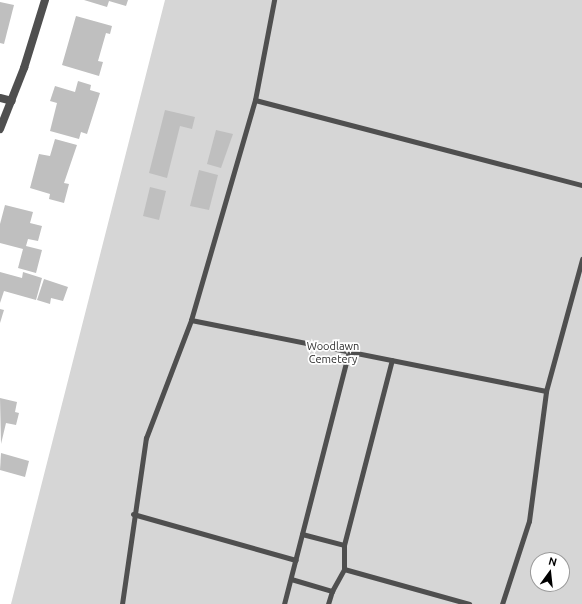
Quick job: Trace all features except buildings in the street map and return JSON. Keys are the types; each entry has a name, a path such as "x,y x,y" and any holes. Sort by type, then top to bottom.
{"street":[{"path":"0,129 12,101 45,0"},
{"path":"0,98 12,101"}],"lane":[{"path":"122,604 133,514 146,438 191,320 254,100 274,0"},
{"path":"254,100 582,185"},
{"path":"502,604 529,521 546,391 582,259"},
{"path":"191,320 546,391"},
{"path":"284,604 349,351"},
{"path":"328,604 332,591 344,569 344,545 392,360"},
{"path":"133,514 296,560"},
{"path":"302,534 344,545"},
{"path":"344,569 469,604"},
{"path":"291,579 332,591"}],"green space":[{"name":"Woodlawn Cemetery","path":"165,0 582,0 582,604 11,604"}]}
